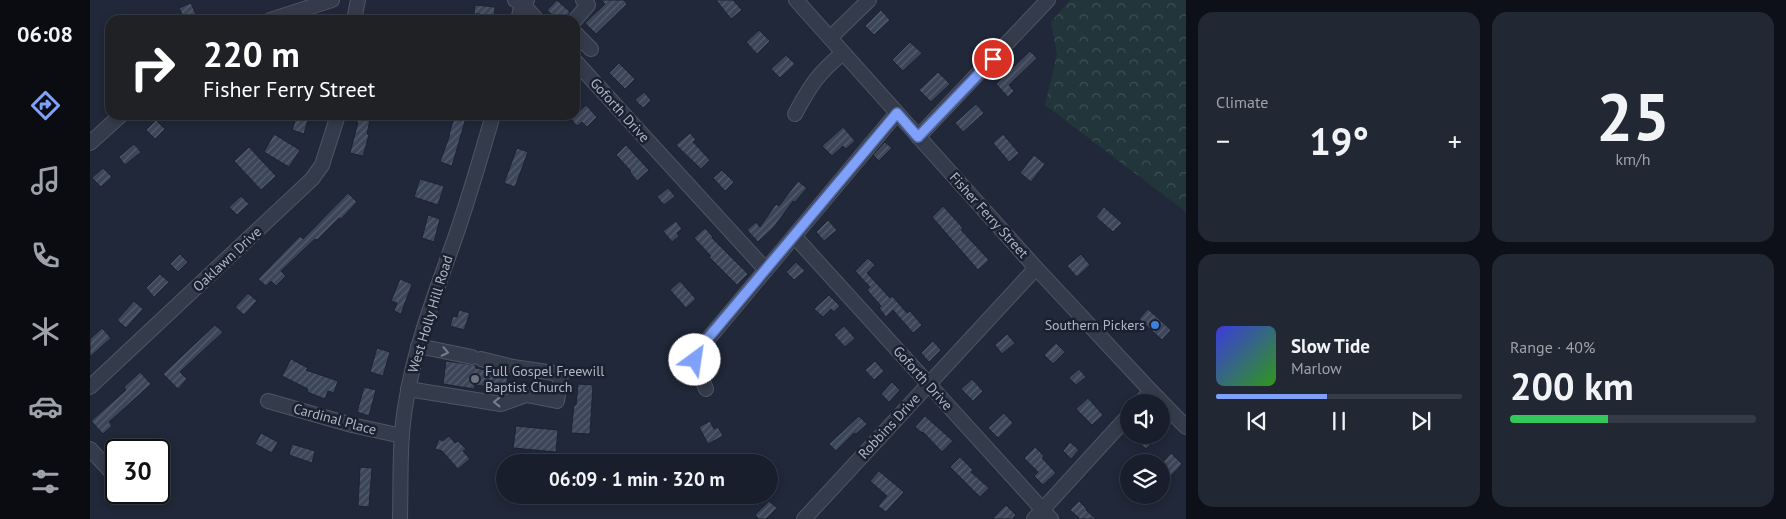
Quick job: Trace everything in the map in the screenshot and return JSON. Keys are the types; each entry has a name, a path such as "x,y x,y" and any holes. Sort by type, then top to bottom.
{"street":[{"path":"286,15 332,0"},
{"path":"355,15 358,0"},
{"path":"579,15 588,5 583,0"},
{"name":"Fisher Ferry Street","path":"796,0 1036,268 1186,427"},
{"path":"830,38 869,0"},
{"path":"918,137 1048,0"},
{"path":"519,15 522,1"},
{"path":"522,1 533,15"},
{"path":"580,38 590,49"},
{"path":"795,114 822,70 843,53"},
{"name":"Goforth Drive","path":"580,66 766,270"},
{"path":"706,389 695,360 698,350 795,237 897,113"},
{"path":"90,143 115,120"},
{"name":"Oaklawn Drive","path":"90,387 312,180 322,165 336,120"},
{"name":"West Holly Hill Road","path":"400,519 402,436 408,389 418,346 492,120"},
{"name":"Goforth Drive","path":"795,237 929,384 1043,516"},
{"name":"Robbins Drive","path":"804,519 1036,268"},
{"path":"408,389 501,404 526,395 557,401 561,374 512,367 418,346"},
{"name":"Cardinal Place","path":"268,401 352,425 402,436"},
{"path":"1043,516 1120,426"},
{"path":"90,449 105,465"}],"green space":[{"path":"1070,0 1186,0 1186,212 1045,105 1057,54 1051,22"}],"building":[{"path":"557,0 570,12 568,15 552,15 547,10"},
{"path":"601,0 624,0 627,4 596,34 585,23 605,4"},
{"path":"716,0 733,0 742,10 731,19"},
{"path":"191,3 196,15 182,15 179,8"},
{"path":"475,5 495,7 494,15 474,14"},
{"path":"881,10 890,20 874,35 865,26"},
{"path":"759,30 770,41 757,54 746,42"},
{"path":"910,42 922,53 903,71 892,60"},
{"path":"1030,51 1037,58 1009,85 1014,91 1008,97 996,84"},
{"path":"786,55 795,64 780,78 771,69"},
{"path":"619,63 635,79 625,89 609,73"},
{"path":"938,72 950,84 931,102 919,90"},
{"path":"644,92 651,100 643,108 635,100"},
{"path":"976,104 984,113 963,132 955,123"},
{"path":"586,105 597,117 587,127 582,122 577,126 572,120 580,120 580,111"},
{"path":"156,120 165,129 155,139 146,130"},
{"path":"295,120 308,120 304,134 292,130"},
{"path":"357,120 370,120 367,134 369,135 363,156 350,153 358,122 356,122"},
{"path":"453,120 465,120 452,166 440,162"},
{"path":"843,127 855,141 846,149 843,146 832,156 822,146"},
{"path":"690,133 696,140 693,142 710,160 701,169 676,145"},
{"path":"274,134 300,150 289,167 264,152"},
{"path":"1003,134 1019,153 1009,162 993,143"},
{"path":"885,142 892,148 879,161 873,155"},
{"path":"134,144 141,152 125,165 119,157"},
{"path":"626,145 649,170 637,181 631,171 616,155"},
{"path":"249,147 276,176 261,190 234,161"},
{"path":"517,148 528,152 515,187 504,183"},
{"path":"1034,155 1045,164 1031,182 1020,173"},
{"path":"103,168 112,177 101,187 92,178"},
{"path":"722,170 734,182 725,191 713,178"},
{"path":"420,179 444,186 438,205 414,197"},
{"path":"798,181 807,188 795,202 793,201 774,227 758,242 747,230 756,222 760,227 776,204 779,206"},
{"path":"668,188 675,196 664,205 657,197"},
{"path":"348,193 357,202 341,219 339,218 281,271 286,276 276,286 271,281 266,286 258,279 300,236 303,239"},
{"path":"241,196 249,204 237,215 229,207"},
{"path":"943,206 963,228 961,230 989,260 978,270 932,217"},
{"path":"1104,207 1122,223 1113,232 1096,217"},
{"path":"428,215 440,219 434,242 422,238"},
{"path":"828,220 837,230 824,241 816,232"},
{"path":"676,221 682,229 677,233 679,236 672,242 663,231"},
{"path":"705,228 712,238 748,274 737,285 709,257 711,256 694,238"},
{"path":"180,254 188,262 178,272 170,264"},
{"path":"1081,254 1090,265 1077,277 1067,266"},
{"path":"868,258 875,265 867,273 890,298 892,296 907,313 910,311 922,325 913,333 893,310 886,317 879,308 881,306 867,290 870,287 855,271"},
{"path":"796,262 805,271 794,280 786,272"},
{"path":"160,274 169,282 154,297 146,288"},
{"path":"400,279 412,284 401,314 394,311 397,303 391,301"},
{"path":"680,281 696,299 686,308 670,290"},
{"path":"248,293 257,301 244,315 235,307"},
{"path":"829,295 840,306 834,312 831,309 823,317 814,309"},
{"path":"134,301 143,309 126,328 117,320"},
{"path":"1148,309 1171,330 1162,340 1139,319"},
{"path":"459,310 470,313 464,330 450,326 453,316 457,317"},
{"path":"215,325 223,332 180,372 187,379 178,389 163,374"},
{"path":"844,326 855,338 845,347 834,335"},
{"path":"102,328 111,338 90,357 90,339"},
{"path":"1007,334 1015,343 1002,354 995,345"},
{"path":"933,341 941,350 929,362 921,353"},
{"path":"1056,343 1065,352 1053,364 1044,355"},
{"path":"377,348 390,352 383,376 370,372"},
{"path":"291,359 308,368 306,370 338,381 334,393 328,391 325,399 307,392 308,389 282,376"},
{"name":"Full Gospel Freewill Baptist Church","path":"446,361 475,365 476,368 508,375 506,389 475,385 474,389 443,384"},
{"path":"875,361 884,371 874,380 865,370"},
{"path":"1079,369 1086,377 1076,385 1069,378"},
{"path":"140,372 151,384 109,422 112,426 103,434 91,421 126,390 124,387"},
{"path":"972,379 983,391 973,401 961,389"},
{"path":"892,382 900,390 889,402 881,394"},
{"path":"578,384 593,385 590,434 571,433"},
{"path":"364,387 376,390 369,416 357,412"},
{"path":"1088,398 1103,415 1092,425 1076,409"},
{"path":"1004,413 1013,423 998,438 988,428"},
{"path":"859,416 867,424 856,434 854,433 836,451 829,444"},
{"path":"925,416 953,441 942,452 923,432 915,427"},
{"path":"710,421 714,429 718,427 723,436 708,444 699,427"},
{"path":"516,426 558,430 556,452 513,448"},
{"path":"261,433 278,442 272,453 255,444"},
{"path":"449,436 455,443 458,441 466,449 463,451 470,459 458,469 442,451 435,449 439,439 443,441"},
{"path":"1070,442 1079,450 1071,459 1063,451"},
{"path":"292,444 315,451 312,463 289,455"},
{"path":"1141,444 1151,444 1146,449"},
{"path":"1035,447 1056,473 1043,485 1034,476 1038,472 1024,458"},
{"path":"1170,454 1182,464 1170,477"},
{"path":"960,457 973,470 971,472 989,488 980,497 950,467"},
{"path":"360,467 372,468 369,507 358,506"},
{"path":"879,471 904,492 886,512 878,506 887,496 870,481"},
{"path":"1079,501 1096,519 1080,519 1070,510"},
{"path":"766,504 772,504 777,508 766,519 759,519 755,515"},
{"path":"1006,505 1016,515 1012,519 992,519"}],"place":[{"name":"Southern Pickers","path":"1155,325"},
{"name":"Full Gospel Freewill Baptist Church","path":"475,379"}],"route":[{"path":"695,360 698,350 795,237 897,113 918,137 993,59"}]}
